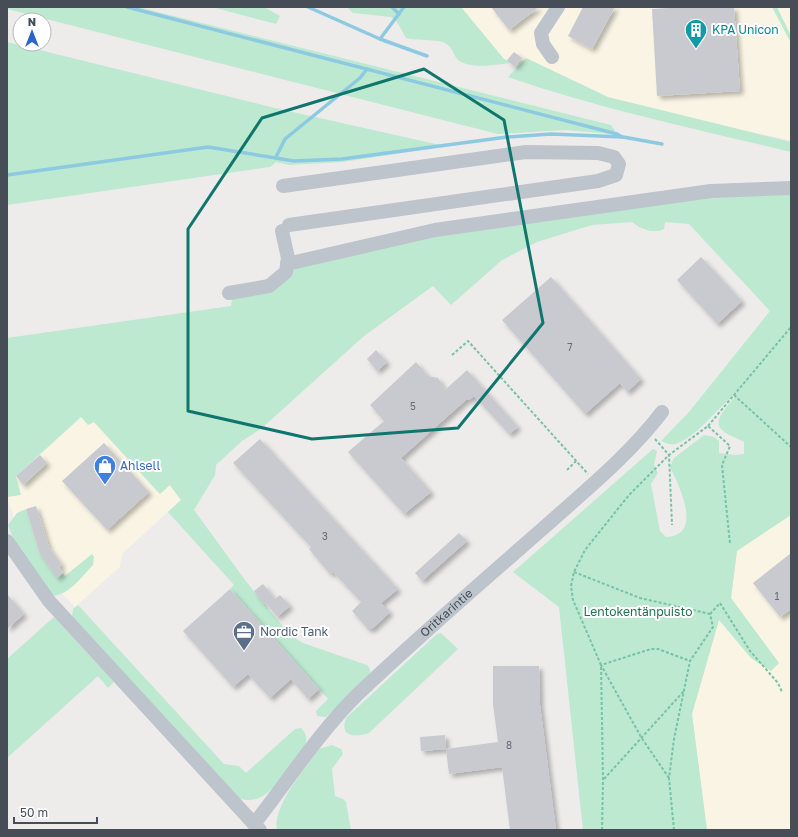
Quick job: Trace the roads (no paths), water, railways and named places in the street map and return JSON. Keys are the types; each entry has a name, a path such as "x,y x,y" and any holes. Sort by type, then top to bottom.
{"street":[{"path":"552,57 543,44 541,33 558,7"},
{"path":"229,293 268,286 286,272 288,258 286,228 598,181 616,175 619,164 614,157 598,153 526,152 283,186"},
{"path":"287,264 435,230 711,191 791,188"},
{"name":"Oritkarintie","path":"257,827 326,731 357,696 438,621 595,482 648,430 662,412"},
{"path":"7,542 50,601 257,827"}],"waterway":[{"path":"127,7 617,134 622,137"},
{"path":"308,7 380,39 427,56"},
{"path":"392,7 399,14"},
{"path":"380,39 404,7"},
{"path":"276,157 285,139 360,78 367,69"},
{"path":"7,175 208,147 294,161 342,159 507,137 551,134 623,137 662,144"}],"place":[{"name":"KPA Unicon","path":"696,50"},
{"name":"Ahlsell","path":"105,486"},
{"name":"Nordic Tank","path":"244,652"}],"park label":[{"name":"Lentokentänpuisto","path":"638,612"}]}
